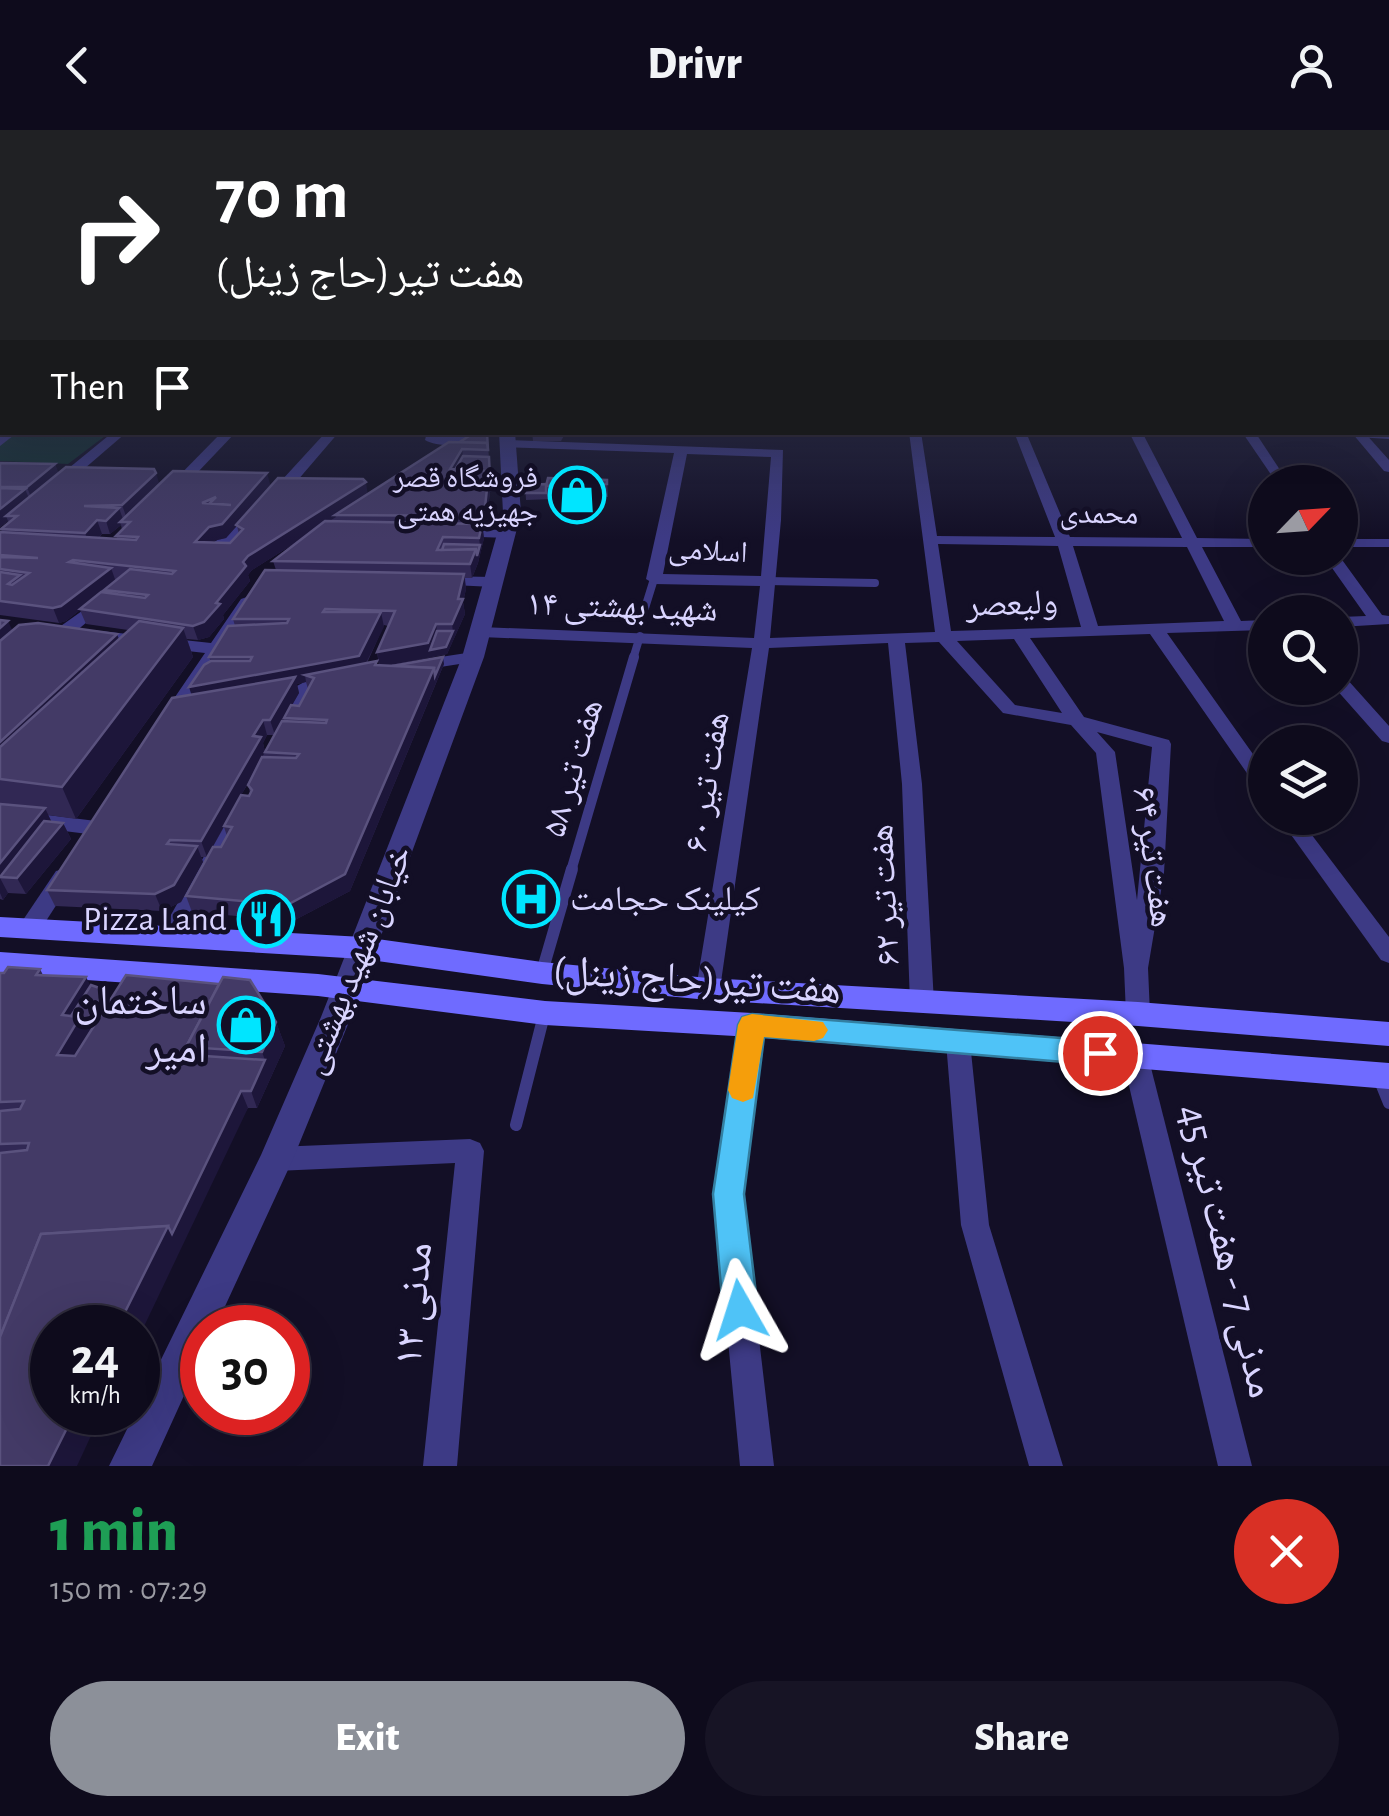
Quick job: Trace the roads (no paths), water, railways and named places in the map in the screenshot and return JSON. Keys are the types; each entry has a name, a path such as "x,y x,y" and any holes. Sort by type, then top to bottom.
{"main road":[{"name":"هفت تیر(حاج زینل)","path":"15,928 363,948 542,973 708,989 1138,1014 1389,1034"},
{"name":"هفت تیر(حاج زینل)","path":"0,963 132,980 348,989 545,1013 752,1025 1136,1056 1385,1084"}],"street":[{"path":"49,492 116,435"},
{"path":"164,499 227,435"},
{"path":"232,540 330,435"},
{"path":"433,435 431,440 478,436"},
{"path":"916,435 944,636 1009,709 1076,721 1162,744 1154,873 1136,968"},
{"path":"1137,435 1235,626"},
{"path":"1250,435 1270,465"},
{"path":"1359,435 1389,468"},
{"path":"444,459 478,436"},
{"path":"1022,437 1064,540 1091,631"},
{"path":"507,438 566,450 681,450"},
{"name":"خیابان شهید بهشتی","path":"130,1466 276,1159 348,989 473,656 512,512 507,438"},
{"name":"اسلامی","path":"681,450 654,579 767,581"},
{"name":"هفت تیر ۶۰","path":"681,450 778,454 760,643 708,989"},
{"path":"54,471 91,473"},
{"path":"166,476 203,478"},
{"path":"272,481 308,483"},
{"path":"224,518 254,520"},
{"path":"450,533 507,534"},
{"name":"محمدی","path":"933,540 1248,543"},
{"path":"1358,543 1389,544"},
{"path":"1346,575 1383,621"},
{"path":"155,739 208,674 262,579"},
{"path":"416,581 493,582"},
{"path":"108,601 56,631 136,648 226,641"},
{"path":"1358,622 1383,621"},
{"name":"ولیعصر","path":"760,643 1248,626"},
{"path":"1155,629 1248,761"},
{"name":"شهید بهشتی ۱۴","path":"481,632 760,643"},
{"name":"هفت تیر ۶۴","path":"1020,634 1076,721 1105,752 1136,968 1138,1014"},
{"name":"هفت تیر ۶۲","path":"896,638 912,784 922,1003"},
{"path":"406,668 473,656"},
{"path":"283,742 305,686"},
{"path":"1358,702 1389,737"},
{"path":"170,936 203,860 246,800"},
{"path":"0,816 91,836 15,928"},
{"path":"1302,835 1389,954"},
{"path":"752,1025 728,1194 757,1466"},
{"path":"958,1042 974,1225 1046,1466"},
{"name":"مدنی 7 - هفت تیر 45","path":"1136,1056 1236,1466"},
{"name":"مدنی ۱۳","path":"276,1159 470,1151 440,1466"}],"lane":[{"path":"644,608 654,579"},
{"path":"767,581 875,584"},
{"name":"هفت تیر ۵۸","path":"542,973 640,636"},
{"path":"516,1125 545,1013"}],"place":[{"name":"فروشگاه قصر جهیزیه همتی","path":"577,495"},
{"name":"کیلینک حجامت","path":"531,899"},
{"name":"Pizza Land","path":"266,919"},
{"name":"ساختمان امیر","path":"246,1025"}]}
